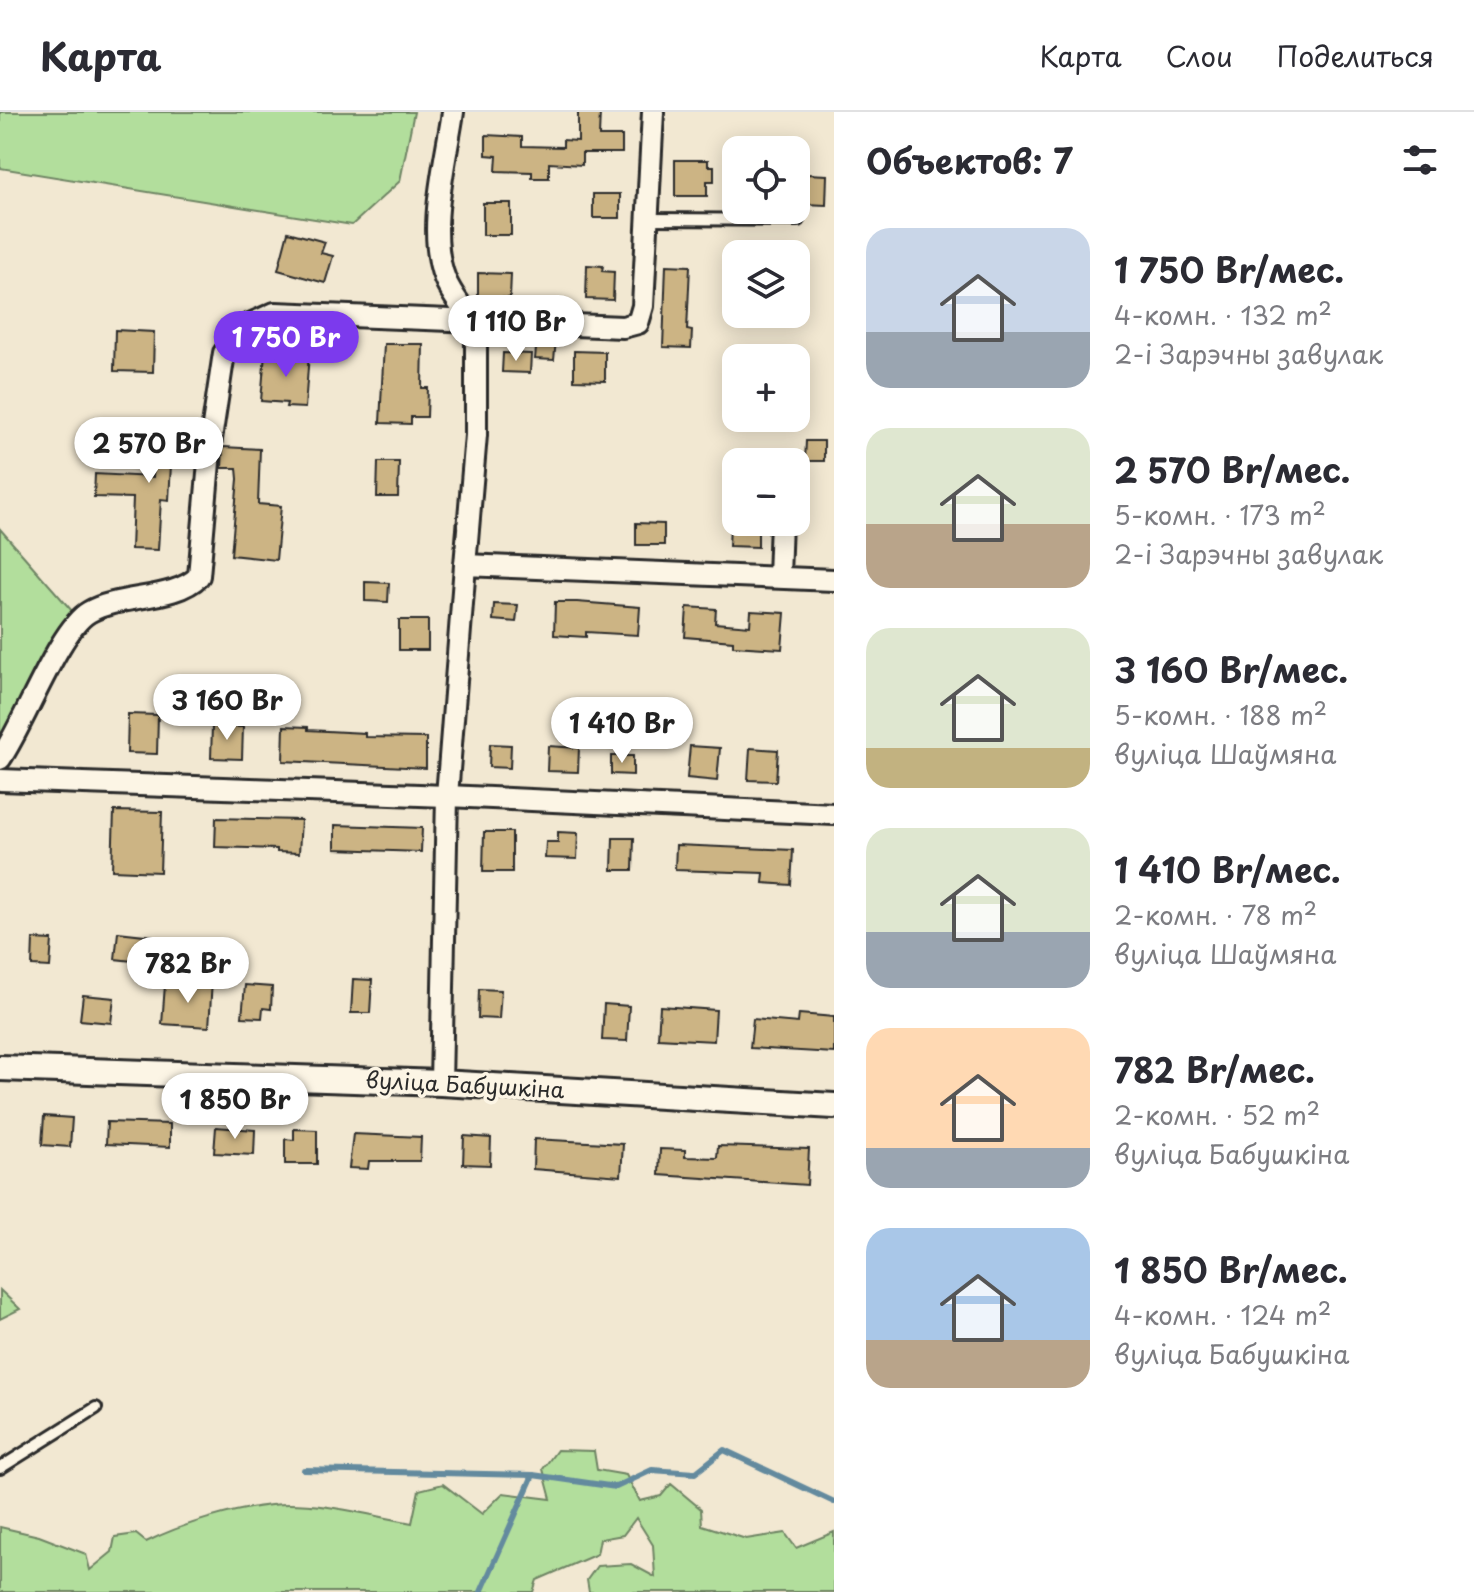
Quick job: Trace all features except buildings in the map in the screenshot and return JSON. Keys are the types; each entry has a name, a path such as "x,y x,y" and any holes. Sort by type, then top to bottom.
{"street":[{"path":"441,1083 447,796 476,435 476,333 471,320 456,303 444,276 438,248 439,207 453,112"},
{"path":"0,759 15,738 67,632 86,613 110,603 189,586 199,576 211,439 224,353 248,325 275,313 623,327 638,323 643,306 653,112"},
{"path":"779,576 780,536"},
{"path":"465,565 834,580"},
{"path":"0,780 834,814"},
{"name":"вуліца Бабушкіна","path":"0,1068 441,1083 834,1106"}],"lane":[{"path":"649,219 722,219"},
{"path":"0,1468 96,1408"}],"green space":[{"path":"0,112 414,112 400,181 352,225 0,168"},
{"path":"0,529 73,612 59,627 0,749"},
{"path":"0,1290 20,1309 0,1319"},
{"path":"557,1450 594,1451 597,1470 626,1475 640,1501 661,1496 671,1484 701,1509 702,1525 746,1539 785,1533 796,1548 834,1532 834,1592 589,1592 587,1580 597,1566 631,1564 655,1577 653,1545 636,1518 623,1535 600,1539 597,1554 537,1580 533,1592 0,1592 0,1527 39,1536 86,1554 90,1570 112,1552 115,1537 136,1534 146,1542 207,1519 256,1507 288,1504 323,1506 412,1523 419,1490 443,1484 482,1514 503,1493 551,1499 543,1469"}],"waterway":[{"path":"304,1470 533,1475 616,1487 652,1470 695,1473 724,1450 834,1502"},
{"path":"481,1592 533,1475"}]}
